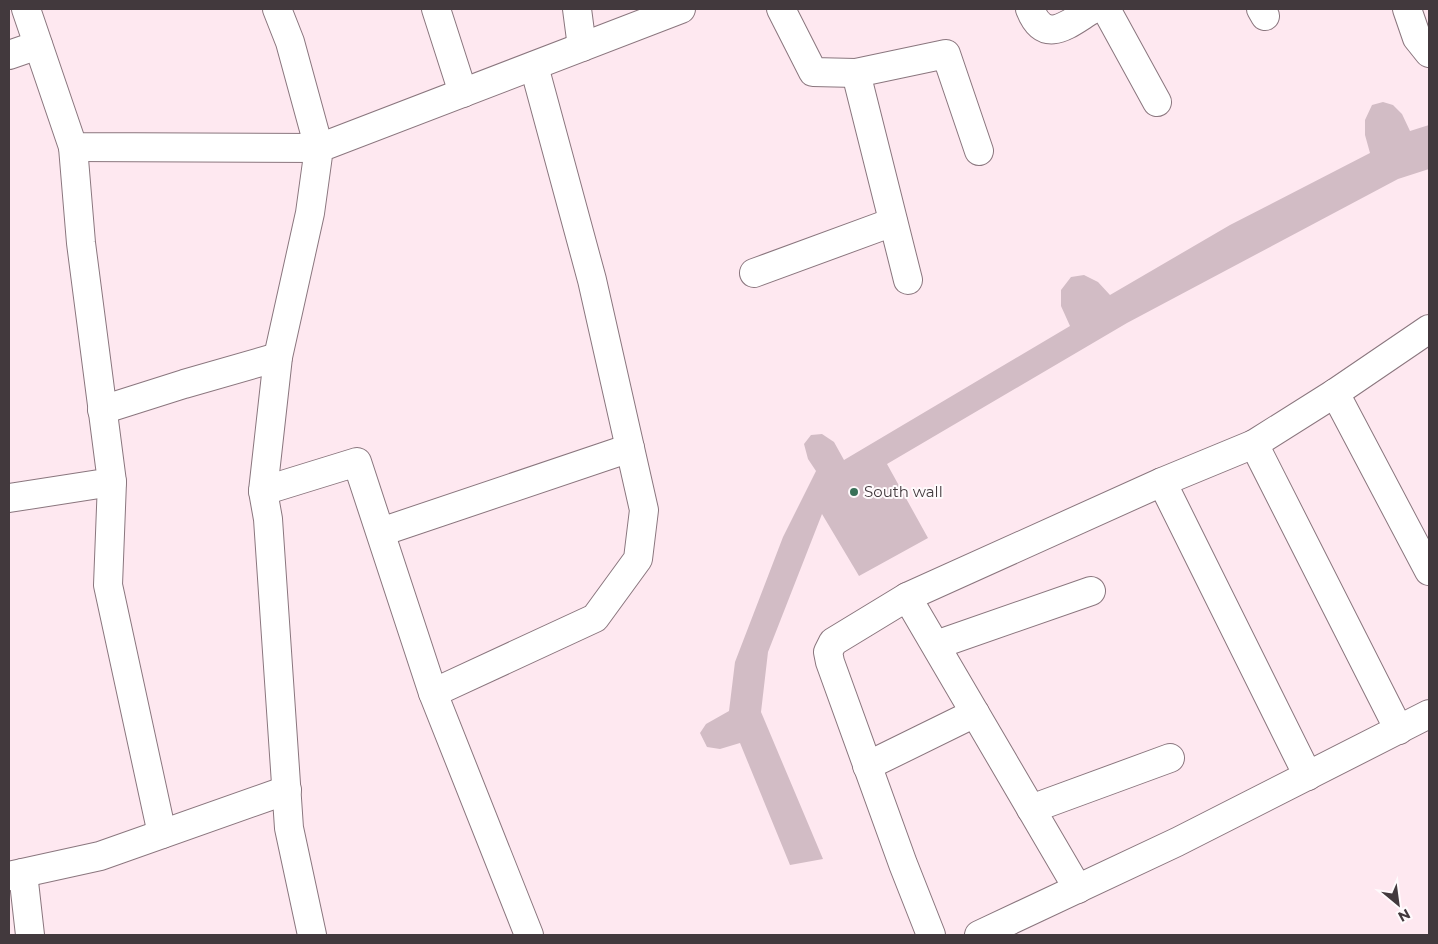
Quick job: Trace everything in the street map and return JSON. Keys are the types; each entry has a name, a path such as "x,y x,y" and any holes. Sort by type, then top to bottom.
{"street":[{"path":"26,9 73,147 81,243 112,482 108,585 162,834"},
{"path":"277,9 290,42 319,148 310,213 278,357 263,491 268,529 289,828 312,935"},
{"path":"436,9 463,93"},
{"path":"577,9 582,47"},
{"path":"73,147 319,148 681,9"},
{"path":"781,9 812,72 856,73 946,54 979,151"},
{"path":"1030,9 1034,20 1050,30 1058,30 1093,9"},
{"path":"1106,9 1158,102"},
{"path":"1408,9 1417,38 1429,53"},
{"path":"9,55 38,45"},
{"path":"433,693 595,618 638,559 644,510 592,280 534,66"},
{"path":"856,73 908,280"},
{"path":"754,273 893,222"},
{"path":"931,935 830,662 828,652 833,642 908,597 1162,482 1254,444 1335,393 1429,329"},
{"path":"102,410 278,357"},
{"path":"1335,393 1429,571"},
{"path":"1254,444 1399,730"},
{"path":"380,532 630,448"},
{"path":"263,491 356,462 433,693 529,935"},
{"path":"9,498 112,482"},
{"path":"1162,482 1308,776"},
{"path":"936,645 1091,591"},
{"path":"908,597 1078,889"},
{"path":"867,766 975,713"},
{"path":"979,935 1177,842 1429,714"},
{"path":"1031,809 1170,758"},
{"path":"30,935 16,874 100,856 286,790"}],"building":[{"name":"South wall","path":"1383,102 1393,105 1402,114 1410,131 1429,125 1429,169 1398,179 1127,323 887,464 928,538 859,576 822,514 768,652 761,712 823,859 790,865 740,743 720,749 707,747 700,733 706,724 729,711 735,662 783,537 816,471 808,459 804,444 811,435 822,434 834,442 844,460 1070,326 1061,306 1061,290 1071,277 1084,275 1098,282 1110,295 1230,225 1370,153 1365,135 1365,120 1372,105"}],"place":[{"name":"South wall","path":"854,492"}]}
